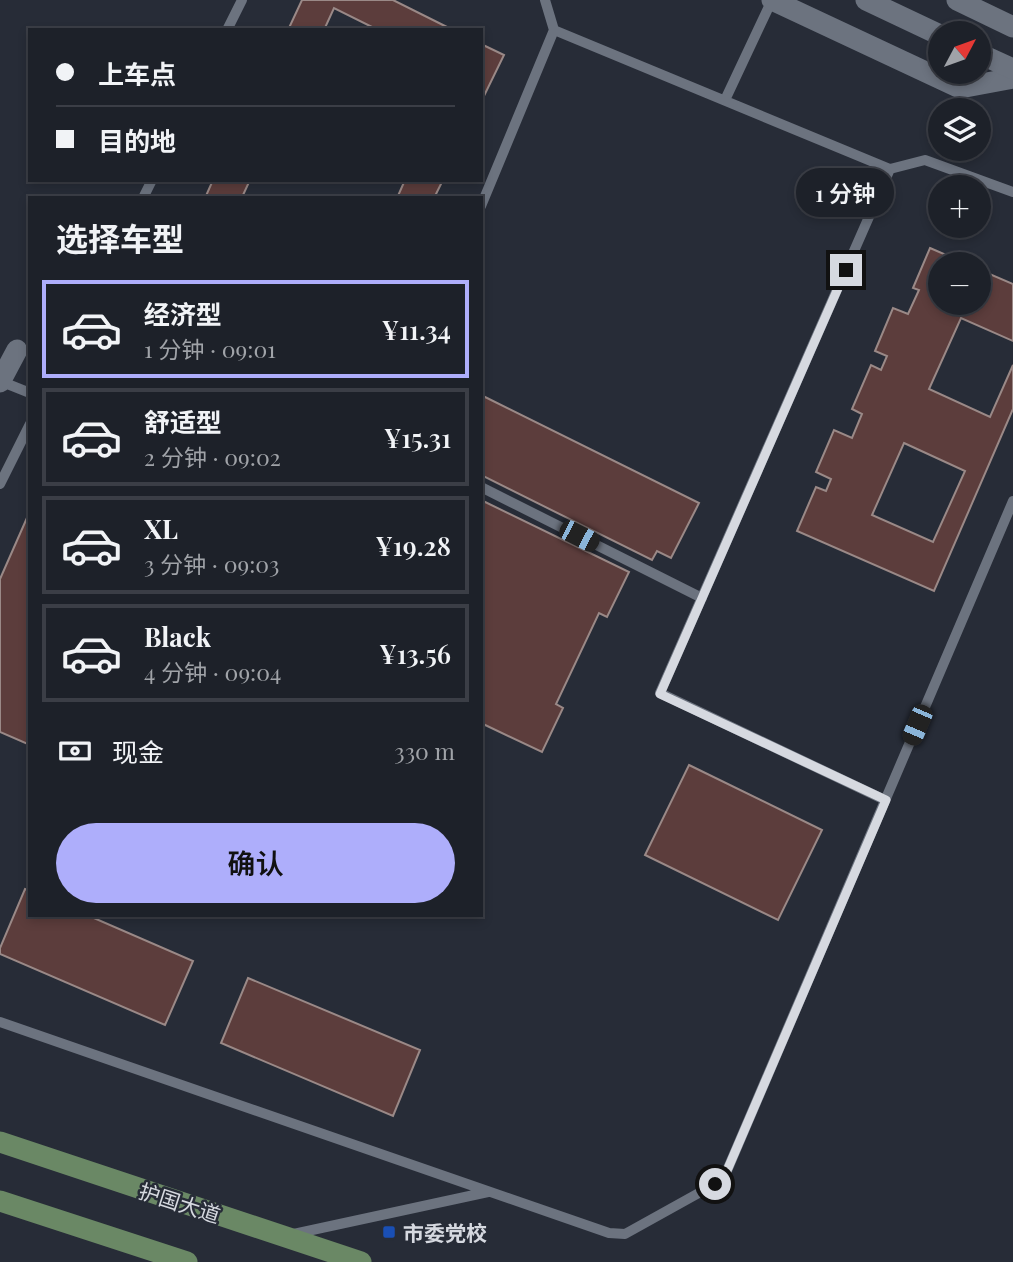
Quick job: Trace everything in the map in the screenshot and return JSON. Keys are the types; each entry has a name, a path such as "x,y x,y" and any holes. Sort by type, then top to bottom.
{"main road":[{"name":"护国大道","path":"0,1142 361,1262"},
{"path":"0,1201 187,1262"}],"street":[{"path":"772,0 960,88 1013,78"},
{"path":"866,0 928,29"},
{"path":"957,0 1013,27"},
{"path":"991,59 1013,69"},
{"path":"0,382 17,350"}],"lane":[{"path":"228,28 242,0"},
{"path":"483,201 554,30 545,0"},
{"path":"724,100 772,0"},
{"path":"554,30 890,169 925,160 1013,192"},
{"path":"886,800 660,694 890,169"},
{"path":"0,382 28,392"},
{"path":"0,484 28,428"},
{"path":"483,488 702,598"},
{"path":"0,1022 488,1192 609,1233 625,1234 715,1184 726,1173 1013,501"},
{"path":"283,1236 488,1192"}],"building":[{"path":"302,0 393,0 449,28 374,28 334,8 325,28 289,28"},
{"path":"483,45 504,55 483,98"},
{"path":"212,182 249,182 243,195 245,196 206,196"},
{"path":"404,182 442,182 435,196 398,196"},
{"path":"928,253 928,315 991,315 991,275 1013,284 1013,341 961,318 929,389 990,417 1013,365 1013,409 934,591 797,531 816,487 826,491 831,479 816,472 834,430 852,438 862,414 852,409 871,365 881,370 887,356 875,351 893,308 908,314 919,290 913,288","holes":["904,443 965,471 933,542 872,515"]},
{"path":"483,396 699,503 671,558 657,551 652,560 483,476"},
{"path":"483,501 629,572 607,617 599,613 556,704 563,708 542,752 483,724"},
{"path":"28,516 28,744 0,732 0,579"},
{"path":"689,765 822,830 778,920 645,855"},
{"path":"25,889 28,890 28,917 92,917 193,961 165,1025 0,954 0,948"},
{"path":"248,978 420,1050 393,1116 221,1043"}],"place":[{"name":"市委党校","path":"389,1232"}],"route":[{"path":"715,1184 726,1173 886,800 660,694 846,270"}]}
